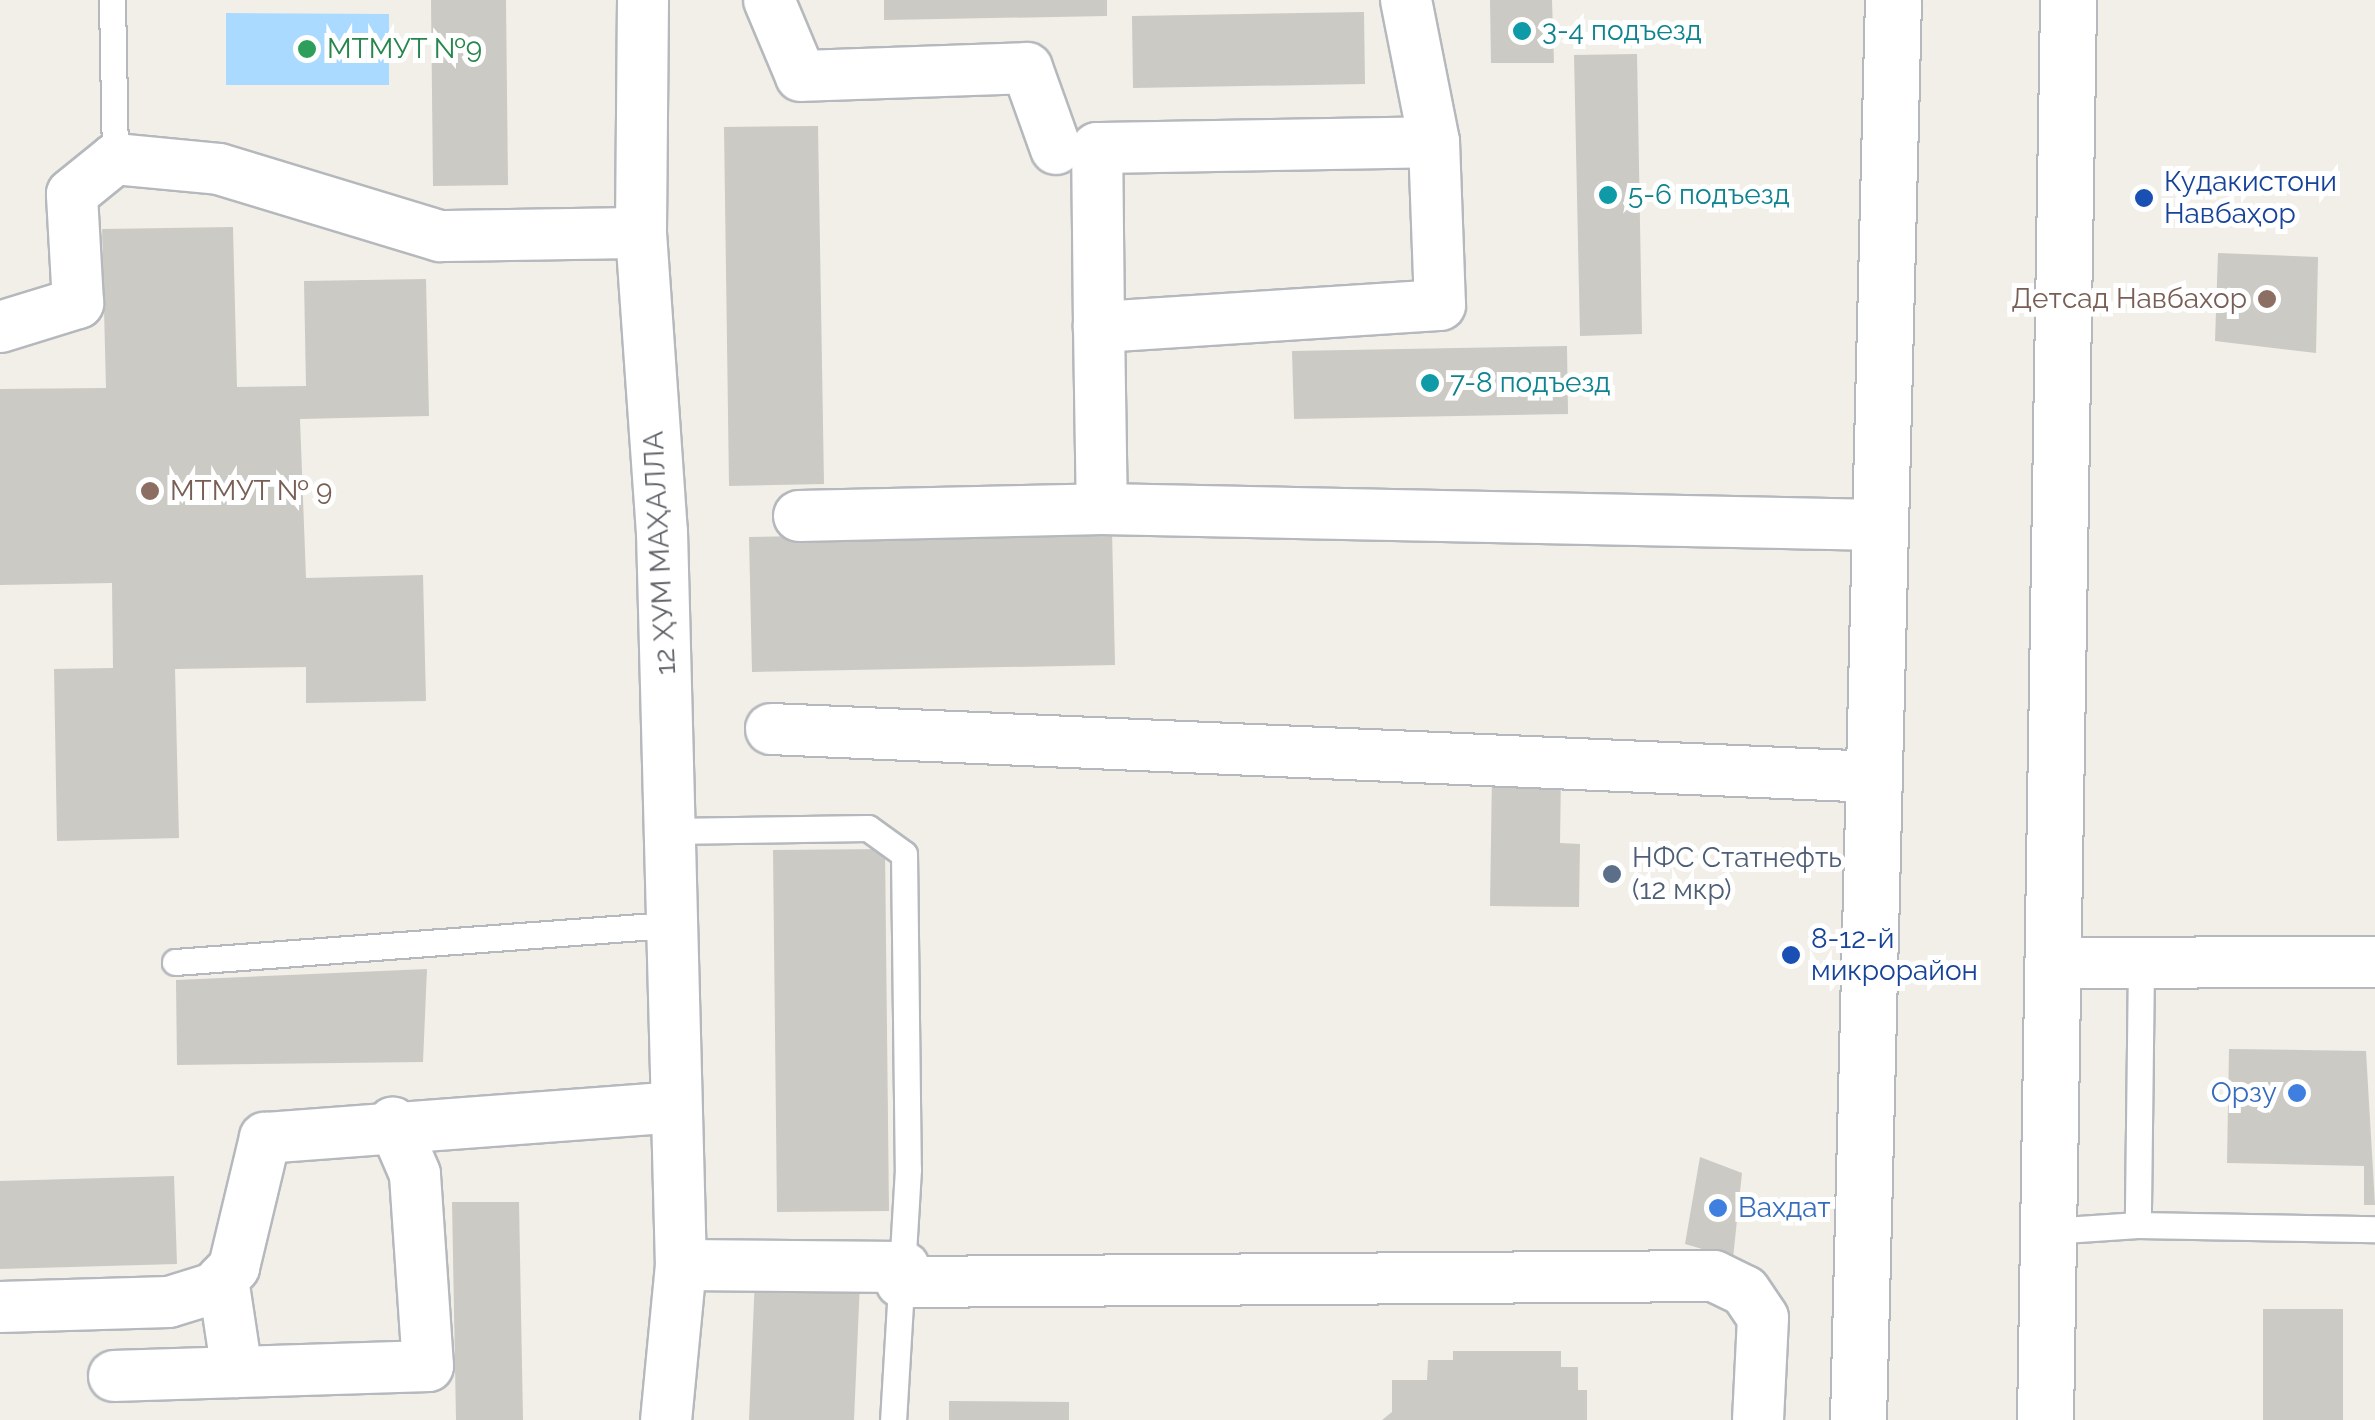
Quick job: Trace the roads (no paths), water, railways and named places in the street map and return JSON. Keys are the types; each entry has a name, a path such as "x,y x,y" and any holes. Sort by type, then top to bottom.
{"street":[{"name":"12 ҲУМ МАҲАЛЛА","path":"643,0 641,233 670,831 673,1107 681,1265 666,1420"},
{"path":"769,0 800,76 1028,68 1056,148"},
{"path":"1100,328 1440,304 1434,142 1406,0"},
{"path":"1858,1420 1893,0"},
{"path":"2045,1420 2068,0"},
{"path":"1102,509 1097,148 1434,142"},
{"path":"0,327 78,302 72,194 115,159 219,169 440,236 641,233"},
{"path":"799,516 1102,509 1881,524"},
{"path":"771,729 1873,777"},
{"path":"2055,964 2375,962"},
{"path":"238,1372 228,1273 265,1138 393,1123 673,1107"},
{"path":"114,1376 428,1366 414,1174 393,1123"},
{"path":"681,1265 902,1275 1714,1276 1745,1291 1763,1318 1758,1420"},
{"path":"0,1307 192,1300 228,1273"}],"lane":[{"path":"112,0 115,159"},
{"path":"670,831 868,828 904,854 902,1275 893,1420"},
{"path":"175,962 671,925"},
{"path":"2138,1225 2141,963"},
{"path":"2049,1231 2138,1225 2375,1229"}],"water":[{"name":"МТМУТ №9","path":"226,13 389,14 389,85 226,85"}],"place":[{"name":"3-4 подъезд","path":"1522,31"},
{"name":"МТМУТ №9","path":"307,49"},
{"name":"5-6 подъезд","path":"1608,195"},
{"name":"Кудакистони Навбаҳор","path":"2144,198"},
{"name":"Детсад Навбахор","path":"2267,299"},
{"name":"7-8 подъезд","path":"1430,383"},
{"name":"МТМУТ № 9","path":"150,491"},
{"name":"НФС Статнефть (12 мкр)","path":"1612,874"},
{"name":"8-12-й микрорайон","path":"1791,955"},
{"name":"Орзу","path":"2297,1093"},
{"name":"Вахдат","path":"1718,1208"}]}
